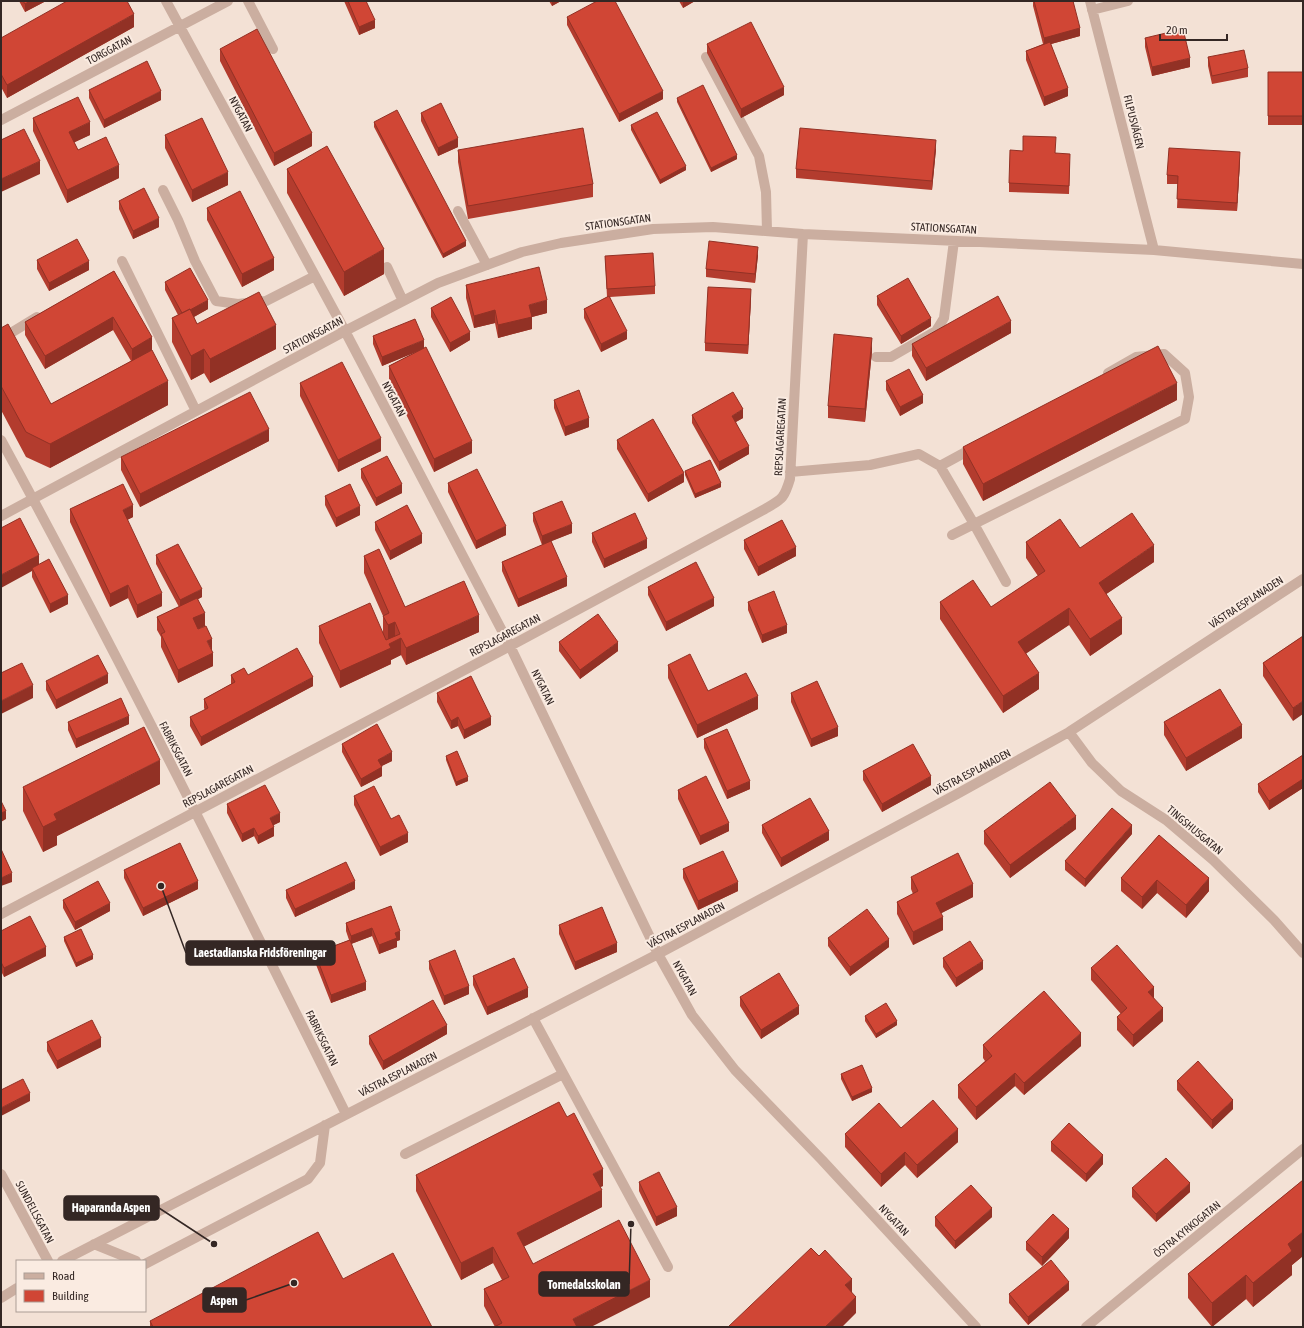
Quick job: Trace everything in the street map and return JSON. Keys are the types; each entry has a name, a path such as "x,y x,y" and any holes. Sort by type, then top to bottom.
{"street":[{"name":"NYGATAN","path":"166,1 345,331 510,646 658,954 692,1015 735,1070 822,1160 976,1327"},
{"name":"TORGGATAN","path":"1,120 228,1"},
{"path":"248,1 273,49"},
{"path":"1091,5 1128,1"},
{"name":"FILPUSVÄGEN","path":"1091,5 1154,250"},
{"path":"706,57 758,156 766,192 767,231"},
{"path":"163,190 178,220 195,261 216,301 238,304 266,301 315,276"},
{"path":"458,211 486,265"},
{"name":"STATIONSGATAN","path":"1,516 345,331 438,283 522,252 561,243 653,229 713,227 803,234 1154,250 1303,264"},
{"name":"REPSLAGAREGATAN","path":"1,914 510,646 766,509 783,498 788,486 790,472 803,234"},
{"path":"876,357 891,357 936,331 944,318 954,241"},
{"path":"122,261 196,411"},
{"path":"387,268 403,301"},
{"path":"1,339 48,311"},
{"path":"952,536 1185,419 1189,397 1185,373 1164,354 1136,357 1101,376"},
{"name":"FABRIKSGATAN","path":"1,440 195,812 346,1114"},
{"path":"940,466 982,443"},
{"path":"790,472 870,465 919,454 940,466 1006,582"},
{"name":"VÄSTRA ESPLANADEN","path":"64,1260 658,954 957,794 1069,732 1303,579"},
{"name":"TINGSHUSGATAN","path":"1069,732 1092,763 1121,791 1166,820 1213,860 1274,920 1303,953"},
{"path":"533,1018 668,1267"},
{"path":"405,1154 563,1074"},
{"path":"146,1263 308,1179 320,1163 325,1125"},
{"name":"ÖSTRA KYRKOGATAN","path":"1086,1327 1303,1149"},
{"name":"SUNDELLSGATAN","path":"1,1174 47,1260"},
{"path":"94,1244 134,1260"},
{"path":"1,1298 16,1289"}],"building":[{"path":"23,1 30,1 25,4"},
{"path":"67,1 127,1 134,14 7,85 1,74 1,38"},
{"path":"348,1 366,1 375,20 359,27"},
{"path":"597,1 615,1 663,91 619,114 567,17"},
{"path":"1034,1 1073,1 1080,28 1044,38"},
{"path":"751,22 784,87 741,109 707,44"},
{"path":"257,29 312,133 274,153 220,49"},
{"path":"1183,29 1190,58 1152,67 1145,38"},
{"path":"1050,42 1068,88 1044,97 1026,51"},
{"path":"1244,50 1248,68 1212,76 1208,57"},
{"path":"147,61 161,91 104,120 89,90"},
{"path":"1268,72 1303,72 1303,116 1268,116"},
{"path":"703,85 737,155 711,168 677,98"},
{"path":"78,97 90,122 69,132 78,150 106,137 119,165 67,190 33,118"},
{"path":"441,103 458,138 438,148 421,113"},
{"path":"397,110 466,241 443,254 374,122"},
{"path":"657,112 686,166 660,180 631,125"},
{"path":"202,118 228,172 192,190 165,135"},
{"path":"583,128 593,184 468,206 458,150"},
{"path":"800,128 936,140 932,181 796,169"},
{"path":"24,129 40,161 1,179 1,140"},
{"path":"1023,136 1056,137 1055,153 1070,154 1069,186 1009,183 1010,150 1023,151"},
{"path":"327,146 384,249 344,272 287,169"},
{"path":"1169,148 1240,152 1237,203 1177,199 1178,176 1167,175"},
{"path":"144,188 159,218 133,231 119,201"},
{"path":"240,191 274,258 242,274 207,208"},
{"path":"77,239 89,261 49,283 37,260"},
{"path":"709,241 758,247 755,274 706,269"},
{"path":"653,253 655,286 607,289 605,256"},
{"path":"539,267 547,300 529,305 532,317 498,325 495,310 474,316 466,285"},
{"path":"190,268 208,300 182,313 165,282"},
{"path":"114,271 152,337 132,349 113,317 45,356 25,322"},
{"path":"908,278 931,318 901,336 877,296"},
{"path":"708,287 751,289 748,345 705,343"},
{"path":"259,292 276,325 210,359 204,349 191,356 172,318 190,309 197,324"},
{"path":"609,296 627,331 601,344 584,309"},
{"path":"998,296 1011,321 926,368 912,344"},
{"path":"451,297 470,332 450,343 431,308"},
{"path":"415,319 424,340 382,357 373,336"},
{"path":"8,324 51,404 152,350 168,381 50,444 26,432 1,386 1,328"},
{"path":"834,334 872,338 865,409 828,406"},
{"path":"1158,346 1177,383 983,484 963,447"},
{"path":"426,347 472,441 434,459 389,366"},
{"path":"342,362 381,438 338,460 300,383"},
{"path":"909,369 923,395 900,407 886,381"},
{"path":"579,390 589,418 565,427 554,400"},
{"path":"250,392 269,429 140,494 121,457"},
{"path":"733,392 743,409 732,416 749,446 719,462 692,415"},
{"path":"653,419 684,473 648,494 617,440"},
{"path":"387,456 402,484 376,498 361,469"},
{"path":"710,460 721,483 695,494 685,471"},
{"path":"477,469 506,526 476,541 448,483"},
{"path":"123,484 133,505 123,510 162,593 137,605 128,585 110,594 70,509"},
{"path":"350,484 360,506 336,518 325,496"},
{"path":"562,501 572,524 542,536 533,513"},
{"path":"407,505 422,534 390,551 375,522"},
{"path":"635,513 647,539 604,559 592,533"},
{"path":"1132,513 1154,545 1099,583 1122,618 1090,639 1069,608 1018,642 1039,673 1003,696 940,602 973,580 991,607 1045,571 1026,542 1060,519 1080,548"},
{"path":"20,518 39,555 1,575 1,528"},
{"path":"782,520 796,547 758,567 744,540"},
{"path":"551,541 567,577 518,599 502,562"},
{"path":"178,544 202,589 180,600 156,555"},
{"path":"379,549 405,607 464,581 479,615 406,648 401,638 389,644 391,648 340,671 319,626 370,603 386,640 400,634 395,622 388,625 383,616 389,613 364,556"},
{"path":"49,559 68,595 50,604 32,568"},
{"path":"696,562 714,598 666,622 648,587"},
{"path":"774,591 787,625 762,635 748,602"},
{"path":"197,598 205,613 193,618 198,629 206,626 212,639 207,641 213,653 178,670 161,634 165,632 157,617"},
{"path":"598,614 618,642 580,670 559,642"},
{"path":"1303,636 1303,701 1293,708 1263,663"},
{"path":"297,648 313,677 201,737 190,717 208,708 204,699 235,682 231,675 244,668 248,675"},
{"path":"690,654 708,691 746,673 758,696 697,725 668,665"},
{"path":"98,655 108,674 56,700 46,681"},
{"path":"22,663 33,685 1,701 1,673"},
{"path":"471,676 491,717 464,730 458,717 451,721 437,693"},
{"path":"817,681 838,727 811,739 791,693"},
{"path":"1220,689 1242,725 1186,758 1164,722"},
{"path":"121,698 129,716 76,739 68,722"},
{"path":"377,724 392,752 378,760 382,767 361,779 342,744"},
{"path":"144,727 160,760 54,814 57,820 43,827 23,787"},
{"path":"727,729 750,781 727,791 704,739"},
{"path":"913,744 931,776 882,804 863,771"},
{"path":"457,751 468,777 456,782 446,756"},
{"path":"1303,755 1303,779 1269,801 1258,784"},
{"path":"706,776 729,823 700,836 678,790"},
{"path":"1050,782 1076,816 1010,865 984,831"},
{"path":"265,785 280,813 270,818 274,827 258,836 254,828 242,834 227,804"},
{"path":"374,786 391,819 399,815 408,833 380,847 354,796"},
{"path":"810,798 829,831 781,858 762,825"},
{"path":"1,801 6,811 1,813"},
{"path":"1112,808 1132,825 1085,879 1065,861"},
{"path":"1159,835 1209,878 1186,905 1157,880 1142,897 1121,878"},
{"path":"180,843 198,881 143,908 124,870"},
{"path":"1,849 12,873 1,878"},
{"path":"723,851 738,882 698,901 683,869"},
{"path":"958,853 973,884 936,903 943,917 913,932 897,902 918,891 911,877"},
{"path":"346,862 355,881 295,909 286,890"},
{"path":"98,881 110,903 75,922 63,900"},
{"path":"391,906 400,931 395,933 397,938 379,945 372,928 351,936 346,923"},
{"path":"602,907 617,943 575,962 559,925"},
{"path":"867,909 889,939 850,967 828,938"},
{"path":"30,916 46,947 4,968 1,962 1,931"},
{"path":"81,929 93,955 76,963 64,937"},
{"path":"350,940 366,982 331,995 315,953"},
{"path":"970,941 983,961 956,978 943,958"},
{"path":"1117,945 1154,987 1148,992 1163,1008 1133,1035 1117,1017 1127,1008 1091,968"},
{"path":"455,950 469,986 444,996 429,961"},
{"path":"514,958 528,988 487,1007 473,976"},
{"path":"779,973 799,1006 761,1030 740,997"},
{"path":"1044,991 1081,1033 1024,1083 1015,1073 976,1107 958,1085 992,1056 983,1045"},
{"path":"433,1000 447,1025 383,1061 369,1036"},
{"path":"886,1003 897,1021 876,1034 865,1016"},
{"path":"92,1020 101,1038 57,1061 47,1042"},
{"path":"1198,1061 1233,1100 1212,1120 1177,1081"},
{"path":"862,1065 872,1088 852,1097 841,1074"},
{"path":"23,1079 30,1093 1,1108 1,1090"},
{"path":"933,1100 958,1129 917,1165 905,1152 881,1174 845,1134 879,1103 901,1128"},
{"path":"559,1102 567,1117 574,1113 603,1169 593,1174 602,1190 517,1233 533,1264 619,1220 650,1280 573,1319 577,1327 494,1327 502,1323 484,1289 509,1277 493,1247 461,1263 416,1175"},
{"path":"1069,1123 1103,1155 1086,1174 1051,1142"},
{"path":"1166,1158 1190,1183 1156,1214 1132,1188"},
{"path":"659,1172 677,1207 656,1217 639,1182"},
{"path":"1303,1180 1303,1232 1288,1244 1292,1251 1253,1283 1246,1275 1212,1303 1188,1274"},
{"path":"971,1185 992,1208 955,1241 935,1217"},
{"path":"1053,1214 1069,1229 1042,1257 1026,1242"},
{"path":"318,1232 343,1279 393,1253 432,1327 153,1327 150,1321"},
{"path":"811,1248 819,1256 825,1250 852,1279 845,1285 856,1297 825,1327 728,1327"},
{"path":"1051,1260 1069,1282 1028,1317 1009,1294"}],"place":[{"name":"Laestadianska Fridsföreningar","path":"161,886"},
{"name":"Tornedalsskolan","path":"631,1224"},
{"name":"Haparanda Aspen","path":"214,1244"},
{"name":"Aspen","path":"294,1283"}]}
